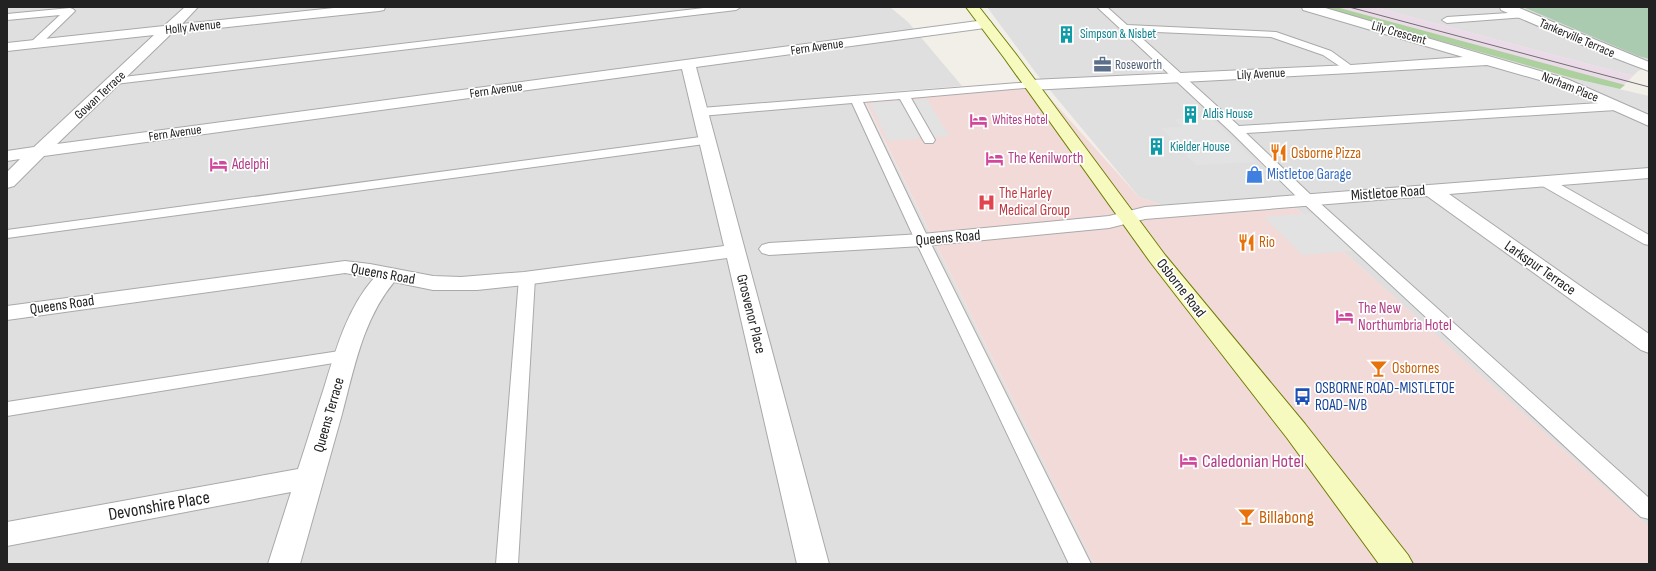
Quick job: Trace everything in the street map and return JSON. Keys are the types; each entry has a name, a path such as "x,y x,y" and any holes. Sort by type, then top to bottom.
{"main road":[{"name":"Osborne Road","path":"979,16 1164,267 1296,431 1397,564"}],"street":[{"name":"Gowan Terrace","path":"7,182 192,7"},
{"name":"Holly Avenue","path":"7,47 379,7"},
{"name":"Lily Crescent","path":"1308,7 1490,60"},
{"name":"Tankerville Terrace","path":"1506,7 1604,50 1649,67"},
{"name":"Fern Avenue","path":"7,156 688,65 979,16"},
{"name":"Lily Avenue","path":"1031,85 1351,69 1490,60"},
{"name":"Norham Place","path":"1490,60 1562,82 1649,121"},
{"name":"Grosvenor Place","path":"688,65 813,564"},
{"name":"Mistletoe Road","path":"1127,217 1145,213 1307,199 1432,191 1649,173"},
{"name":"Larkspur Terrace","path":"1432,191 1649,345"},
{"name":"Queens Road","path":"769,249 922,240 1109,222 1127,217"},
{"name":"Queens Road","path":"7,313 345,267 363,268 444,284 466,284 527,278 735,251"},
{"name":"Queens Terrace","path":"284,564 346,356 361,315 373,293 389,274"},
{"name":"Devonshire Place","path":"7,534 310,478"}],"lane":[{"path":"115,81 736,7"},
{"path":"1102,7 1236,130 1307,199 1649,511"},
{"path":"7,17 70,11 35,44"},
{"path":"1447,20 1524,15"},
{"path":"1126,28 1272,34 1327,53 1351,69"},
{"path":"701,112 1031,85"},
{"path":"904,96 929,140"},
{"path":"856,100 922,240 1080,564"},
{"path":"1236,130 1616,106"},
{"path":"7,234 708,140"},
{"path":"1544,181 1649,241"},
{"path":"507,564 527,278"},
{"path":"7,408 346,356"}],"shaded area":[{"path":"7,7 890,7 908,22 962,86 861,94 1094,564 7,564"},
{"path":"987,7 1320,7 1572,78 1649,96 1649,529 1296,208 1193,216 1139,197 1039,77"},
{"path":"1320,7 1373,7 1633,76 1620,89 1572,78"},
{"path":"1373,7 1523,7 1649,59 1649,67 1638,71 1633,76"},
{"path":"1040,87 1139,197 1193,216 1296,208 1649,527 1649,564 1094,564 866,103"},
{"path":"927,99 949,136 888,141 870,103"},
{"path":"1210,117 1256,162 1196,165 1161,128 1182,127 1174,119"},
{"path":"1313,213 1353,251 1302,255 1264,217"}],"green space":[{"path":"1320,7 1336,7 1625,85 1620,89 1572,78"},
{"path":"1523,7 1649,7 1649,59 1638,56"}],"tram line":[{"path":"1349,7 1649,87"}],"place":[{"name":"Simpson & Nisbet","path":"1067,34"},
{"name":"Roseworth","path":"1102,65"},
{"name":"Aldis House","path":"1190,114"},
{"name":"Whites Hotel","path":"979,120"},
{"name":"Kielder House","path":"1157,147"},
{"name":"Osborne Pizza","path":"1278,153"},
{"name":"The Kenilworth","path":"995,158"},
{"name":"Adelphi","path":"219,164"},
{"name":"Mistletoe Garage","path":"1254,174"},
{"name":"The Harley Medical Group","path":"986,202"},
{"name":"Rio","path":"1246,242"},
{"name":"The New Northumbria Hotel","path":"1345,317"},
{"name":"Osbornes","path":"1379,368"},
{"name":"OSBORNE ROAD-MISTLETOE ROAD-N/B","path":"1302,397"},
{"name":"Caledonian Hotel","path":"1189,461"},
{"name":"Billabong","path":"1246,517"}]}
